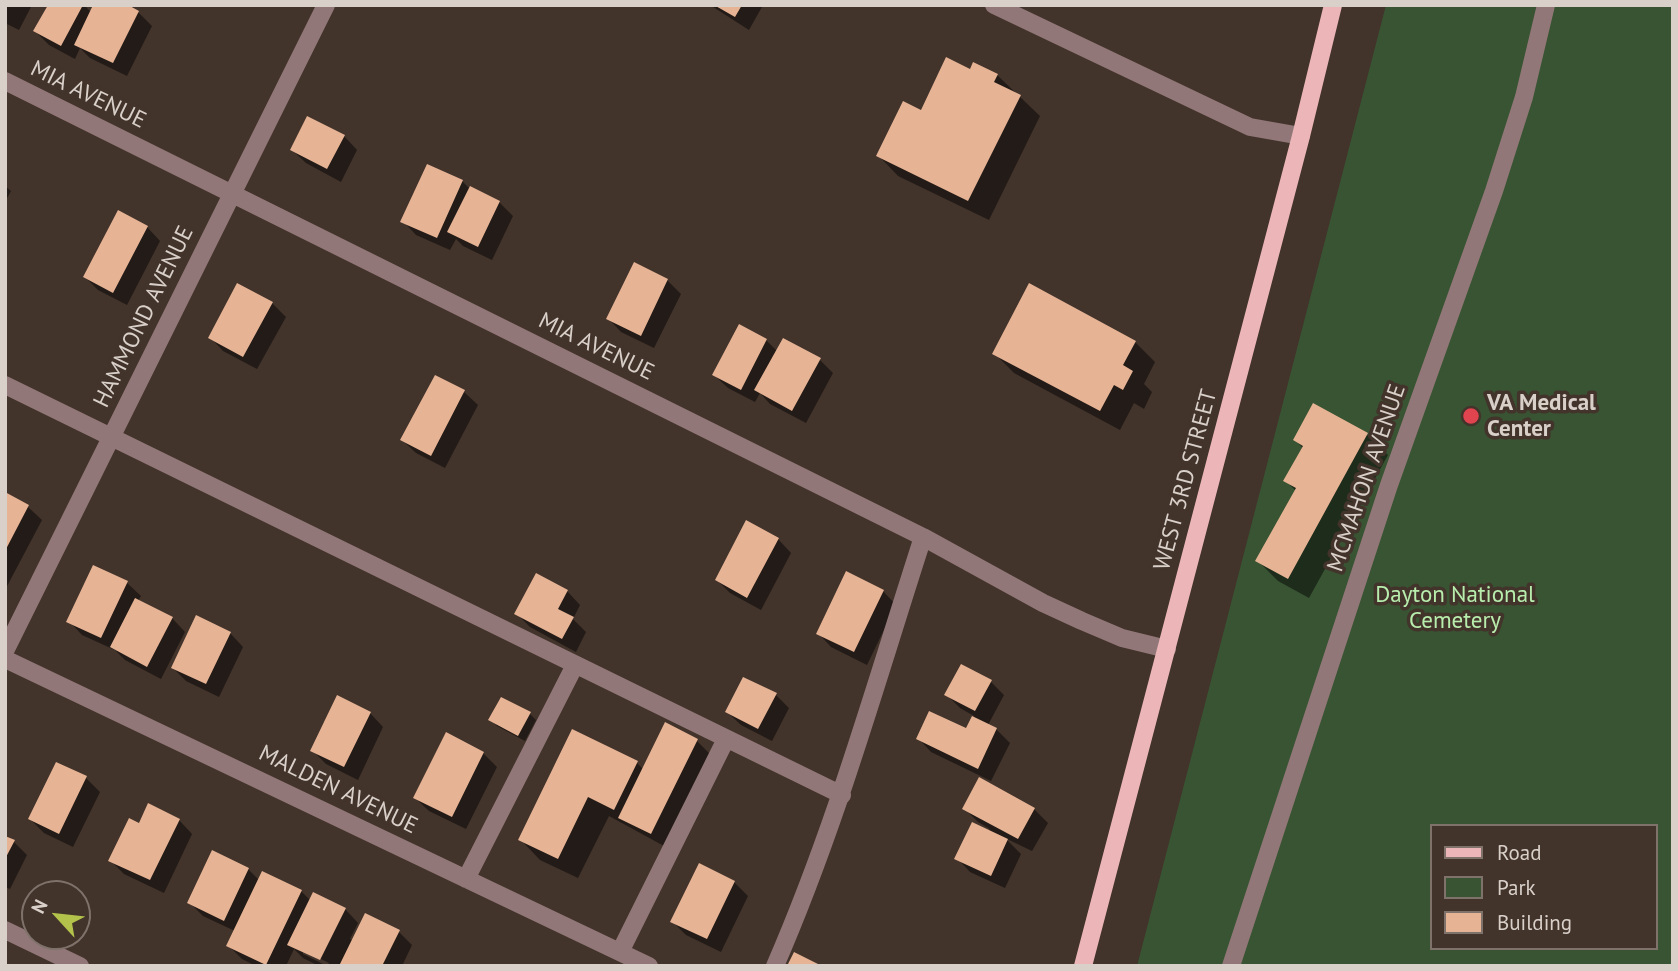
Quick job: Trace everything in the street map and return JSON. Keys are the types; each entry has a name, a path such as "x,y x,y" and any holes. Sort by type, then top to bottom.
{"main road":[{"name":"WEST 3RD STREET","path":"1083,966 1333,5"}],"street":[{"name":"HAMMOND AVENUE","path":"5,651 326,5"},
{"path":"994,5 1250,127 1301,136"},
{"name":"MCMAHON AVENUE","path":"1231,966 1389,485 1494,191 1524,97 1546,5"},
{"name":"MIA AVENUE","path":"5,81 923,537 1043,603 1122,638 1167,649"},
{"path":"5,385 112,435 842,795"},
{"path":"775,966 815,871 842,795 923,537"},
{"name":"MALDEN AVENUE","path":"5,659 649,966"},
{"path":"466,879 575,664"},
{"path":"620,952 726,739"},
{"path":"5,930 80,966"}],"green space":[{"name":"Dayton National Cemetery","path":"1386,5 1673,5 1673,966 1137,966"}],"building":[{"path":"48,5 83,5 61,46 33,31"},
{"path":"93,5 128,5 139,11 113,63 74,45"},
{"path":"714,5 742,5 735,17"},
{"path":"946,57 970,69 973,62 998,74 994,82 1021,95 968,201 876,156 903,101 921,110"},
{"path":"307,116 345,135 327,169 290,150"},
{"path":"427,164 463,180 437,238 400,222"},
{"path":"470,186 500,201 478,247 447,232"},
{"path":"118,210 148,226 113,293 83,277"},
{"path":"634,262 668,279 641,336 606,319"},
{"path":"237,283 273,302 243,357 208,338"},
{"path":"1029,283 1136,341 1123,365 1133,371 1123,390 1114,385 1100,411 992,354"},
{"path":"739,324 767,339 741,390 712,375"},
{"path":"783,338 821,358 792,411 754,390"},
{"path":"435,375 465,390 431,456 400,440"},
{"path":"1313,403 1368,433 1288,579 1255,561 1296,488 1283,481 1303,446 1293,440"},
{"path":"5,492 29,505 5,551"},
{"path":"746,520 779,538 747,598 715,580"},
{"path":"93,565 128,581 101,638 66,622"},
{"path":"846,571 884,590 854,652 816,634"},
{"path":"536,573 568,590 558,609 574,617 562,639 514,614"},
{"path":"135,598 173,617 147,667 110,647"},
{"path":"196,615 231,632 206,684 171,668"},
{"path":"961,664 992,680 975,711 944,695"},
{"path":"743,677 777,693 758,729 725,712"},
{"path":"337,695 371,712 344,767 310,751"},
{"path":"501,697 531,712 518,736 488,720"},
{"path":"929,711 966,728 972,716 997,728 978,769 916,739"},
{"path":"665,722 698,739 651,834 618,818"},
{"path":"572,729 638,761 614,810 588,797 558,859 518,840"},
{"path":"446,732 484,752 452,817 413,798"},
{"path":"56,762 87,776 59,834 28,819"},
{"path":"979,777 1035,808 1018,839 962,809"},
{"path":"148,803 180,819 150,880 108,861 129,818 139,823"},
{"path":"972,822 1008,839 991,876 954,859"},
{"path":"5,836 15,840 5,859"},
{"path":"212,850 249,868 224,921 187,903"},
{"path":"699,863 735,881 707,939 670,922"},
{"path":"262,871 302,890 266,965 226,946"},
{"path":"313,892 346,908 320,960 287,945"},
{"path":"365,913 400,930 382,966 339,966"},
{"path":"794,952 822,966 787,966"}],"place":[{"name":"VA Medical Center","path":"1471,416"}]}
